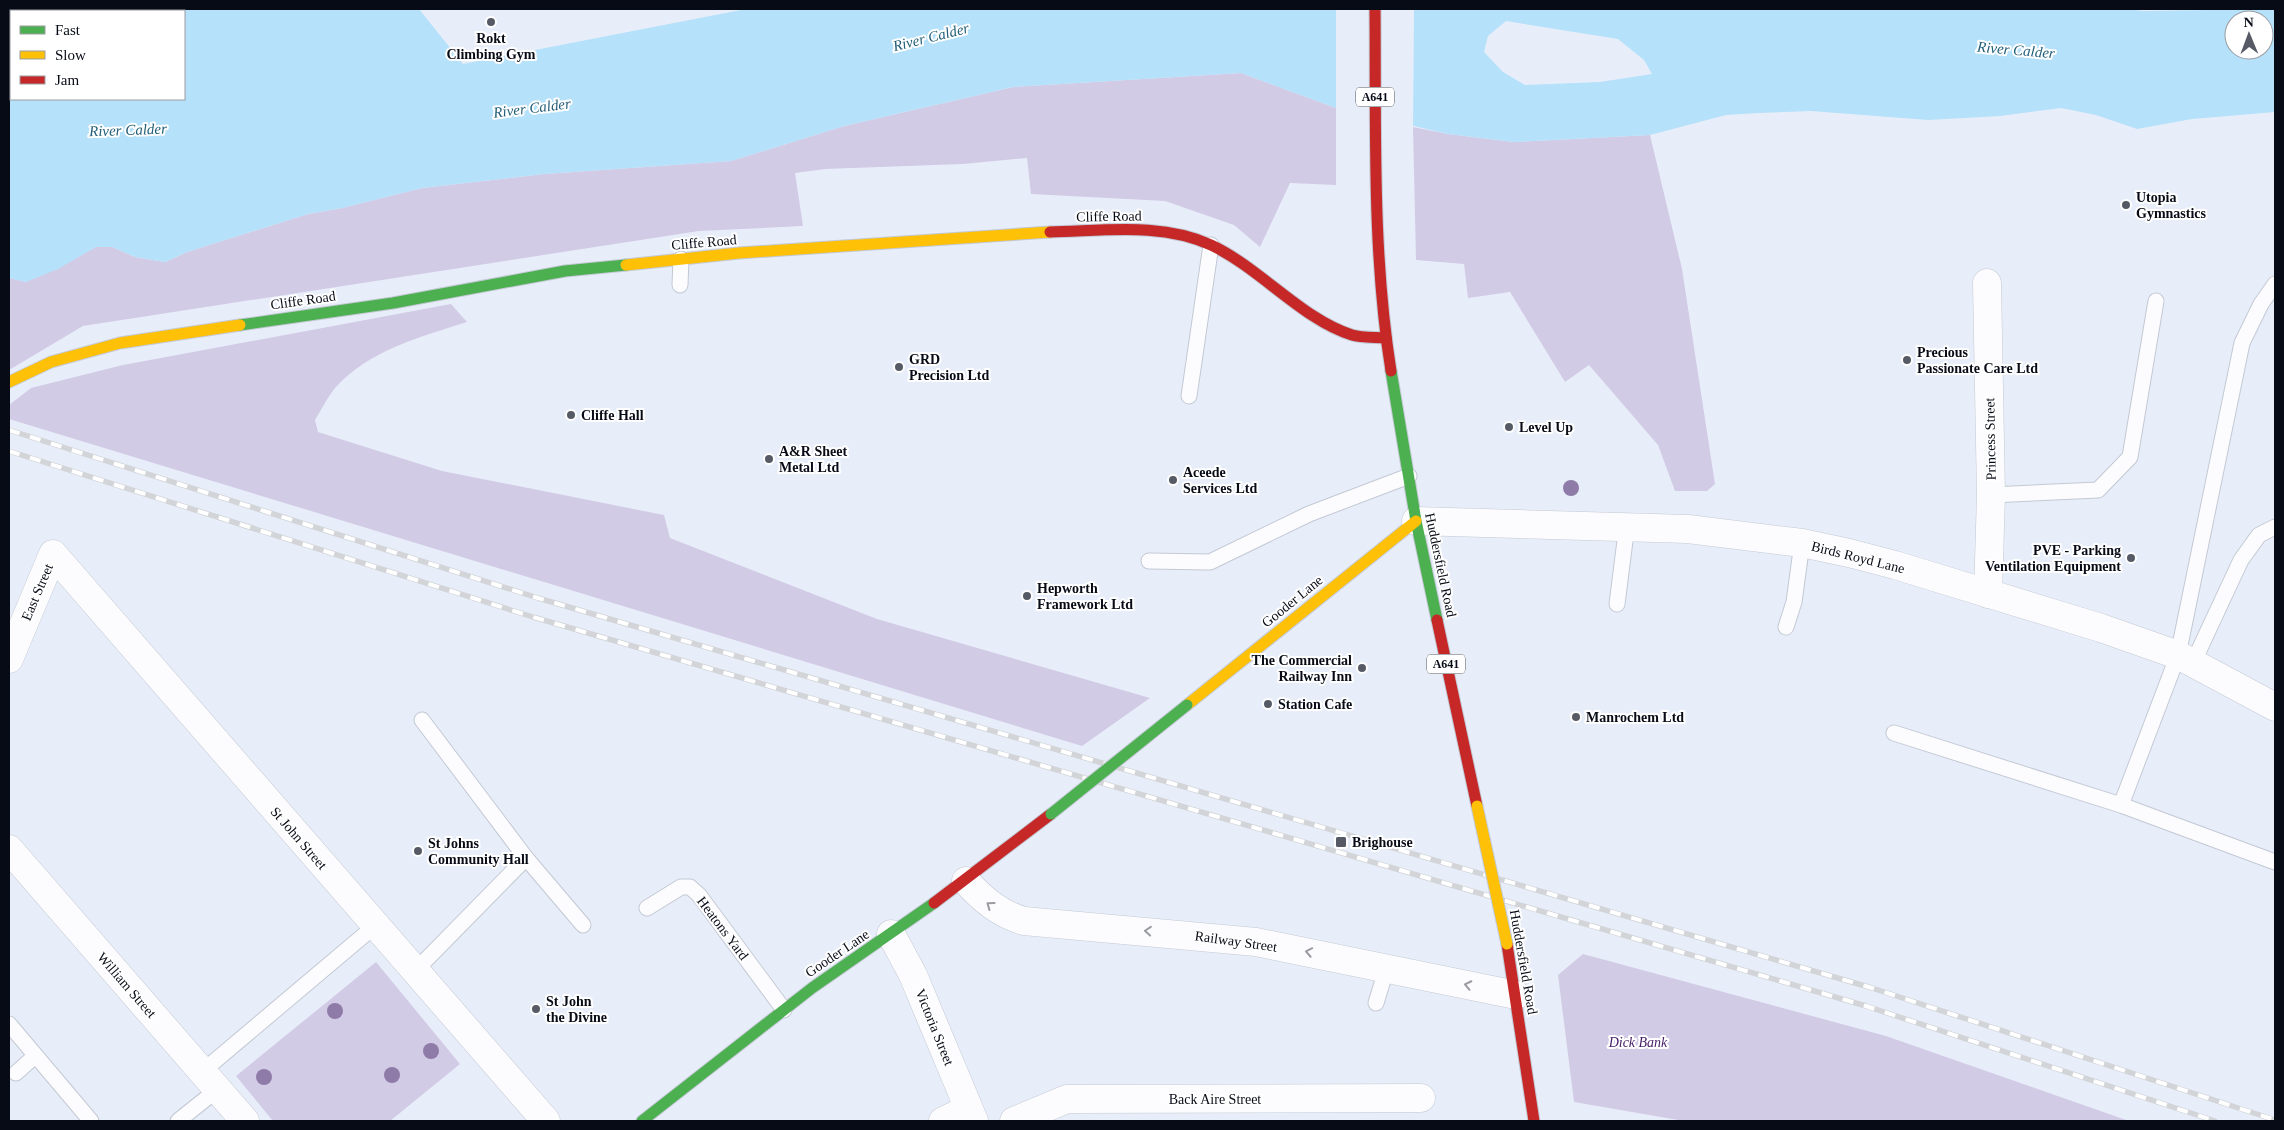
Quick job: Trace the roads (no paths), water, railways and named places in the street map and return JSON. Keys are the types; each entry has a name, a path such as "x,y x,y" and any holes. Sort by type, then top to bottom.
{"street":[{"name":"Huddersfield Road","path":"1375,9 1376,185 1386,338 1416,521 1507,944 1534,1121"},
{"name":"Cliffe Road","path":"9,382 51,362 120,343 393,303 565,271 681,259 1021,233 1156,230 1211,245 1239,261 1331,327 1354,336 1386,338"},
{"name":"Princess Street","path":"1987,283 1991,495 1988,594"},
{"name":"Birds Royd Lane","path":"1416,521 1627,525 1688,529 1802,543 1896,565 2101,628 2185,659 2275,707"},
{"name":"Gooder Lane","path":"642,1121 812,988 966,881 1416,521"},
{"name":"East Street","path":"9,658 53,554"},
{"name":"St John Street","path":"53,554 546,1121"},
{"name":"William Street","path":"9,849 245,1121"},
{"name":"Railway Street","path":"966,881 981,898 997,910 1024,921 1256,942 1516,995"},
{"name":"Victoria Street","path":"892,934 913,975 971,1115"},
{"name":"Back Aire Street","path":"1014,1121 1067,1099 1421,1098"},
{"path":"944,1121 971,1115"}],"lane":[{"path":"1189,396 1211,245"},
{"path":"680,285 681,259"},
{"path":"2185,659 2242,343 2261,304 2275,284"},
{"path":"1991,495 2098,490 2130,457 2156,301"},
{"path":"1149,561 1210,562 1309,514 1409,476"},
{"path":"1617,604 1627,525"},
{"path":"2122,805 2185,659 2241,560 2259,535 2275,527"},
{"path":"1786,627 1794,602 1802,543"},
{"path":"422,720 526,858 583,926"},
{"path":"1894,733 2122,805 2275,862"},
{"path":"415,971 526,858"},
{"name":"Heatons Yard","path":"647,908 681,887 690,887 699,895 784,1010"},
{"path":"178,1121 211,1080 376,925"},
{"path":"1376,1003 1386,967"},
{"path":"9,1024 90,1121"},
{"path":"16,1073 35,1056"}],"water":[{"name":"River Calder","path":"9,9 419,9 463,64 746,9 2126,9 2143,11 2275,9 2275,112 2192,119 2137,129 2096,115 2061,108 2000,116 1928,120 1811,111 1726,115 1650,135 1514,142 1448,134 1336,108 1241,73 1013,87 844,126 731,161 544,174 422,188 342,208 308,214 187,252 165,262 135,257 112,247 96,247 58,269 26,282 9,278","holes":["1506,21 1618,39 1644,60 1652,74 1600,82 1525,85 1503,72 1484,52 1488,36"]}],"railway":[{"path":"9,430 538,598 1872,988 2275,1120"},
{"path":"9,451 533,617 1866,1006 2215,1121"}],"place":[{"name":"Rokt Climbing Gym","path":"491,22"},
{"name":"Utopia Gymnastics","path":"2126,205"},
{"name":"Precious Passionate Care Ltd","path":"1907,360"},
{"name":"GRD Precision Ltd","path":"899,367"},
{"name":"Cliffe Hall","path":"571,415"},
{"name":"Level Up","path":"1509,427"},
{"name":"A&R Sheet Metal Ltd","path":"769,459"},
{"name":"Aceede Services Ltd","path":"1173,480"},
{"name":"PVE - Parking Ventilation Equipment","path":"2131,558"},
{"name":"Hepworth Framework Ltd","path":"1027,596"},
{"name":"The Commercial Railway Inn","path":"1362,668"},
{"name":"Station Cafe","path":"1268,704"},
{"name":"Manrochem Ltd","path":"1576,717"},
{"name":"Brighouse","path":"1341,842"},
{"name":"St Johns Community Hall","path":"418,851"},
{"name":"St John the Divine","path":"536,1009"}],"park label":[{"name":"Dick Bank","path":"1638,1042"}]}
